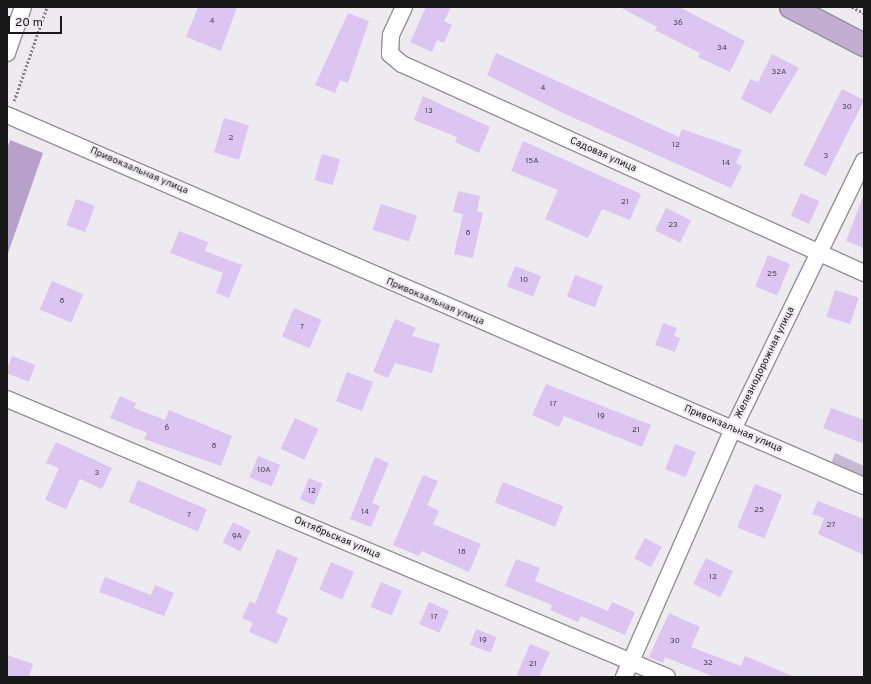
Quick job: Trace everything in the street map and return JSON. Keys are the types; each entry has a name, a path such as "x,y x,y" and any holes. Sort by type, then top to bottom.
{"main road":[{"path":"791,7 864,45"}],"street":[{"path":"7,53 23,7"},
{"name":"Садовая улица","path":"404,7 391,35 390,54 402,64 864,273"},
{"name":"Привокзальная улица","path":"8,115 864,486"},
{"name":"Железнодорожная улица","path":"624,677 733,429 864,161"},
{"name":"Октябрьская улица","path":"7,399 667,677"}],"path":[{"path":"8,115 47,7"},
{"path":"852,7 864,13"}],"shaded area":[{"path":"10,140 43,153 7,256 7,149"},
{"path":"835,453 864,466 864,485 829,469"}],"building":[{"path":"198,7 237,7 221,51 186,37"},
{"path":"426,7 451,7 444,21 452,25 444,43 437,40 432,52 410,42"},
{"path":"620,7 679,7 745,41 730,72 698,57 700,53 655,30 657,27"},
{"path":"348,13 369,21 348,83 340,80 335,93 315,85"},
{"path":"496,53 679,137 682,129 742,150 736,163 742,166 731,188 565,114 487,75"},
{"path":"772,54 799,68 771,114 741,99 750,79 758,82"},
{"path":"842,89 864,101 826,176 803,165"},
{"path":"423,96 490,127 479,153 455,142 457,137 414,120"},
{"path":"224,118 249,125 239,160 214,153"},
{"path":"523,141 641,194 630,220 602,209 588,238 545,219 558,190 511,171"},
{"path":"322,154 340,159 333,185 315,180"},
{"path":"458,191 480,196 477,211 483,213 473,258 454,254 463,214 453,212"},
{"path":"801,193 819,201 809,224 791,216"},
{"path":"863,197 864,198 864,248 846,241"},
{"path":"76,199 95,206 85,232 66,225"},
{"path":"381,204 417,216 409,241 373,230"},
{"path":"666,208 691,220 680,243 655,230"},
{"path":"179,231 208,242 205,251 242,265 229,298 216,293 223,273 170,253"},
{"path":"768,255 790,264 778,296 755,287"},
{"path":"515,266 541,276 533,297 507,287"},
{"path":"575,275 603,286 595,307 567,296"},
{"path":"52,281 83,294 71,323 40,310"},
{"path":"835,290 859,298 850,324 826,317"},
{"path":"294,308 322,320 310,348 282,337"},
{"path":"395,319 416,328 412,336 440,344 432,373 395,363 388,378 373,372"},
{"path":"663,323 677,328 674,336 680,338 675,352 655,345"},
{"path":"12,356 35,365 29,382 7,373"},
{"path":"347,372 373,382 362,411 336,401"},
{"path":"546,384 651,425 642,447 564,416 559,427 532,415"},
{"path":"120,396 136,403 134,408 165,420 169,410 232,436 221,466 144,439 147,433 110,418"},
{"path":"831,408 864,420 864,444 823,428"},
{"path":"295,418 319,429 304,460 281,449"},
{"path":"56,442 112,468 102,489 80,479 66,509 45,500 59,468 46,463"},
{"path":"675,444 696,452 686,477 665,469"},
{"path":"258,456 280,465 272,486 249,477"},
{"path":"375,457 389,463 372,503 380,506 371,527 350,519"},
{"path":"423,475 438,481 427,505 439,511 433,524 481,544 469,572 422,551 419,556 393,545"},
{"path":"309,478 323,484 314,505 300,499"},
{"path":"138,480 207,509 198,531 129,502"},
{"path":"503,482 563,506 555,527 495,502"},
{"path":"755,484 782,495 764,538 737,528"},
{"path":"818,501 864,519 864,555 818,534 824,518 812,514"},
{"path":"233,522 251,531 240,552 223,542"},
{"path":"645,538 662,547 651,567 634,558"},
{"path":"277,549 298,558 276,613 288,618 277,644 249,632 253,623 242,618 250,601 255,604"},
{"path":"706,558 733,571 720,597 693,584"},
{"path":"516,559 540,568 535,581 608,611 612,602 635,612 625,635 581,616 578,622 550,610 552,605 505,586"},
{"path":"331,562 354,572 342,599 319,590"},
{"path":"105,577 151,595 155,585 174,593 164,616 99,592"},
{"path":"381,582 402,591 392,616 370,607"},
{"path":"429,602 449,611 439,633 419,624"},
{"path":"669,613 700,627 691,647 741,666 745,656 795,677 714,677 665,657 663,663 649,657"},
{"path":"476,629 497,637 490,653 470,645"},
{"path":"530,644 550,652 539,677 516,677"},
{"path":"7,655 33,664 29,677 7,677"}]}
